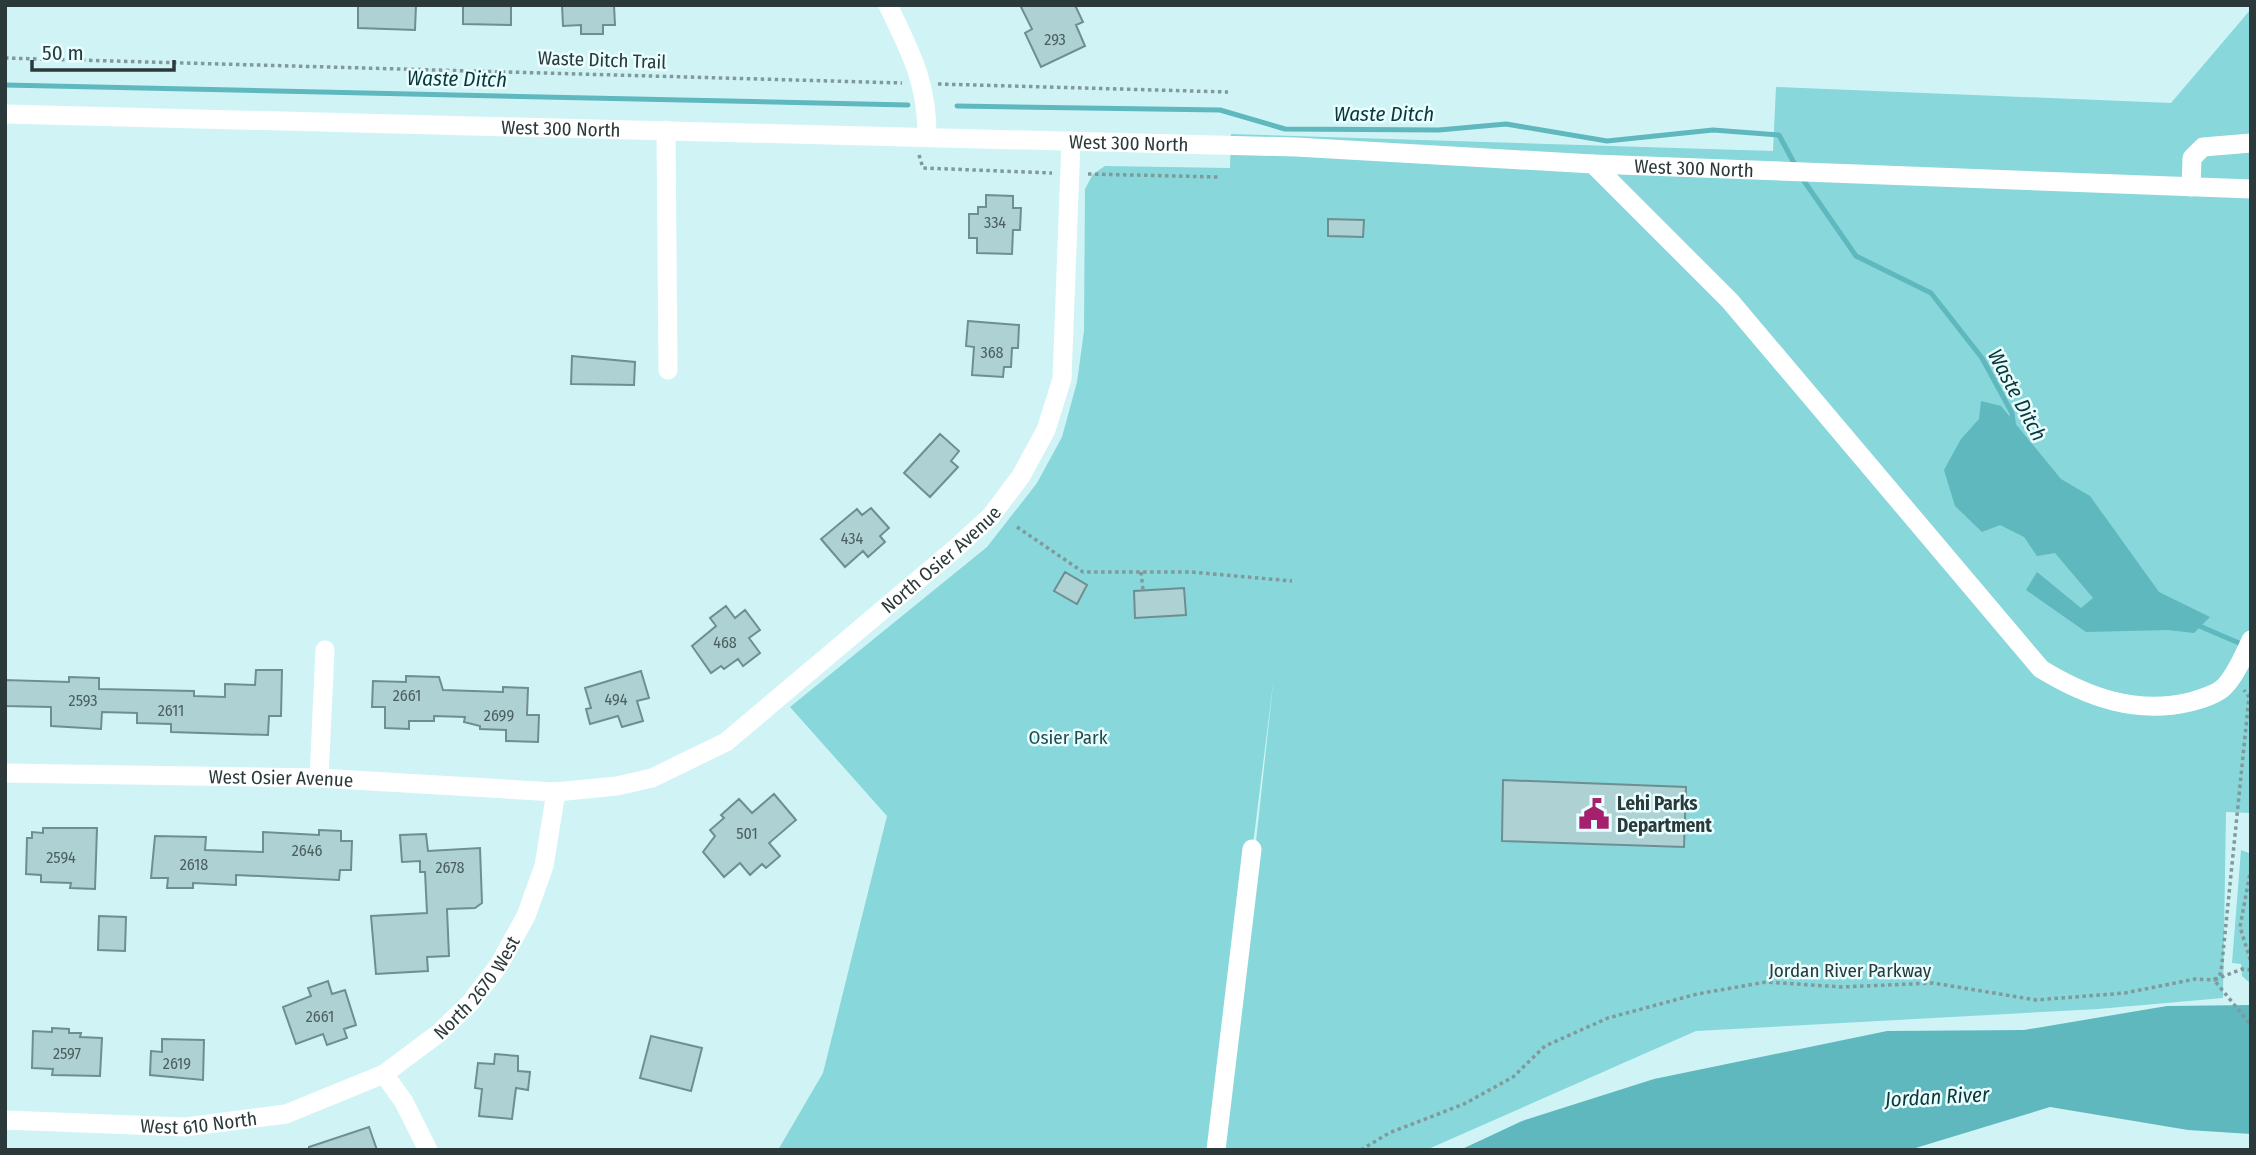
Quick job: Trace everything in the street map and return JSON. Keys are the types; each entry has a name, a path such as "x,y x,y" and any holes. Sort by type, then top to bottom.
{"street":[{"path":"888,5 921,74 927,109 927,136"},
{"name":"West 300 North","path":"5,114 927,136 1296,148 1593,164 2249,187"},
{"path":"666,130 668,370"},
{"name":"North Osier Avenue","path":"556,792 617,786 652,778 726,742 991,516 1021,476 1046,430 1062,379 1071,141"},
{"path":"2191,187 2192,158 2203,147 2251,143"},
{"path":"1593,164 1730,301 2041,669 2082,691 2121,704 2150,707 2178,705 2203,698 2224,687 2251,640"},
{"path":"319,778 325,650"},
{"name":"West Osier Avenue","path":"5,773 319,778 556,792"},
{"name":"North 2670 West","path":"384,1074 439,1034 471,1002 499,965 526,916 544,866 556,792"},
{"path":"1216,1150 1252,849"},
{"path":"384,1074 404,1102 428,1150"},
{"name":"West 610 North","path":"5,1120 185,1127 286,1114 384,1074"}],"path":[{"name":"Waste Ditch Trail","path":"5,58 904,83"},
{"path":"942,84 1228,92"},
{"path":"923,168 1046,173"},
{"path":"1093,174 1219,177"},
{"path":"1017,527 1083,572 1191,572 1292,581"},
{"path":"1141,572 1143,590"},
{"path":"2249,696 2221,974 2214,980 2251,1025"},
{"path":"2251,868 2240,927 2251,962"},
{"name":"Jordan River Parkway","path":"1361,1150 1390,1133 1464,1104 1513,1077 1545,1046 1608,1018 1697,994 1766,982 1842,987 1933,983 2036,1000 2125,993 2195,979 2214,980 2242,968 2251,970"}],"green space":[{"name":"Osier Park","path":"2251,9 2251,813 2226,812 2223,998 2098,1009 1696,1031 1426,1150 778,1150 823,1073 887,816 790,707 987,547 1037,483 1062,437 1077,382 1084,331 1085,189 1093,174 1105,166 1230,168 1231,134 1773,151 1776,87 2171,103","holes":["1273,684 1230,1080 1251,861"]},
{"path":"2251,849 2251,984 2242,976 2241,964 2232,963 2241,850 2249,853"}],"water":[{"path":"1981,401 2001,406 2061,479 2090,496 2159,592 2210,617 2194,633 2168,630 2086,632 2026,590 2037,572 2081,608 2093,598 2055,553 2037,556 2024,537 2000,525 1982,532 1955,506 1944,470 1961,439 1979,419"},
{"name":"Jordan River","path":"2251,1005 2251,1134 2188,1130 2050,1107 1909,1150 1460,1150 1522,1121 1654,1079 1887,1031 2024,1030 2167,1006"}],"building":[{"path":"358,5 416,5 415,30 358,28"},
{"path":"463,5 511,5 511,25 463,24"},
{"path":"562,5 614,5 615,25 603,25 603,34 581,34 581,25 563,26"},
{"path":"1020,5 1075,5 1083,22 1076,25 1085,46 1041,67 1025,33 1032,29"},
{"path":"986,195 1013,196 1013,208 1021,208 1020,230 1013,230 1012,254 977,253 977,238 969,238 969,214 978,214 978,207 986,207"},
{"path":"1328,219 1364,220 1363,237 1328,236"},
{"path":"968,321 1019,325 1018,348 1012,348 1011,367 1004,367 1003,377 972,375 974,347 966,346"},
{"path":"572,356 635,362 634,385 571,384"},
{"path":"940,434 959,451 951,461 958,467 930,497 904,473"},
{"path":"871,508 889,528 880,536 885,542 868,557 863,551 845,567 821,539 857,509 862,515"},
{"path":"1065,572 1087,585 1077,604 1054,591"},
{"path":"1184,588 1186,615 1135,618 1134,591"},
{"path":"726,606 735,618 745,610 760,630 749,638 760,653 743,666 738,659 724,669 721,666 711,673 692,646 716,626 710,618"},
{"path":"256,670 282,670 281,716 269,716 268,735 171,732 171,724 137,723 137,713 102,712 101,729 51,726 51,707 5,706 5,680 69,682 69,677 99,678 99,689 194,691 194,696 225,697 225,684 255,685"},
{"path":"641,671 649,698 637,701 643,721 622,727 618,716 590,724 586,709 591,708 585,688"},
{"path":"406,676 439,677 443,690 503,692 503,687 528,688 527,715 539,715 538,742 506,741 506,730 480,729 480,726 464,722 465,717 434,716 434,721 409,721 409,729 385,728 385,707 372,707 373,681 406,682"},
{"name":"Lehi Parks Department","path":"1503,780 1686,787 1684,847 1502,841"},
{"path":"774,794 796,820 769,843 780,856 766,868 762,864 750,875 740,863 724,877 703,852 715,836 710,830 724,818 721,815 739,799 752,813"},
{"path":"43,828 97,828 95,889 70,888 71,883 41,882 41,875 26,874 27,838 32,838 32,832 43,833"},
{"path":"319,830 341,831 341,841 352,841 351,870 340,870 339,880 236,875 236,885 193,883 193,888 167,888 168,878 151,878 155,836 206,837 205,850 263,852 263,832 319,835"},
{"path":"426,834 428,851 480,848 482,903 475,908 447,909 449,956 427,957 428,971 376,974 371,916 427,913 425,872 420,872 420,861 402,862 400,835"},
{"path":"99,916 126,917 125,951 98,950"},
{"path":"328,981 332,994 345,990 356,1025 344,1029 347,1038 327,1045 323,1034 296,1044 283,1007 311,996 308,988"},
{"path":"52,1028 69,1029 69,1033 81,1033 80,1037 102,1038 100,1076 52,1075 53,1069 32,1068 33,1031 52,1032"},
{"path":"651,1036 702,1048 691,1091 640,1078"},
{"path":"162,1039 204,1040 203,1080 150,1075 151,1051 162,1052"},
{"path":"495,1054 518,1056 518,1071 530,1072 528,1090 516,1088 512,1119 479,1116 482,1089 475,1088 478,1063 494,1064"},
{"path":"369,1127 377,1150 309,1150 309,1147"}],"waterway":[{"name":"Waste Ditch","path":"5,85 908,105"},
{"name":"Waste Ditch","path":"957,106 1220,110 1285,129 1439,130 1506,124 1607,141 1713,130 1779,135 1794,163"},
{"name":"Waste Ditch","path":"1804,181 1856,256 1931,293 1982,358 2012,413 2014,429"},
{"name":"Waste Ditch","path":"2197,625 2239,643"}],"place":[{"name":"Lehi Parks Department","path":"1594,814"}]}
